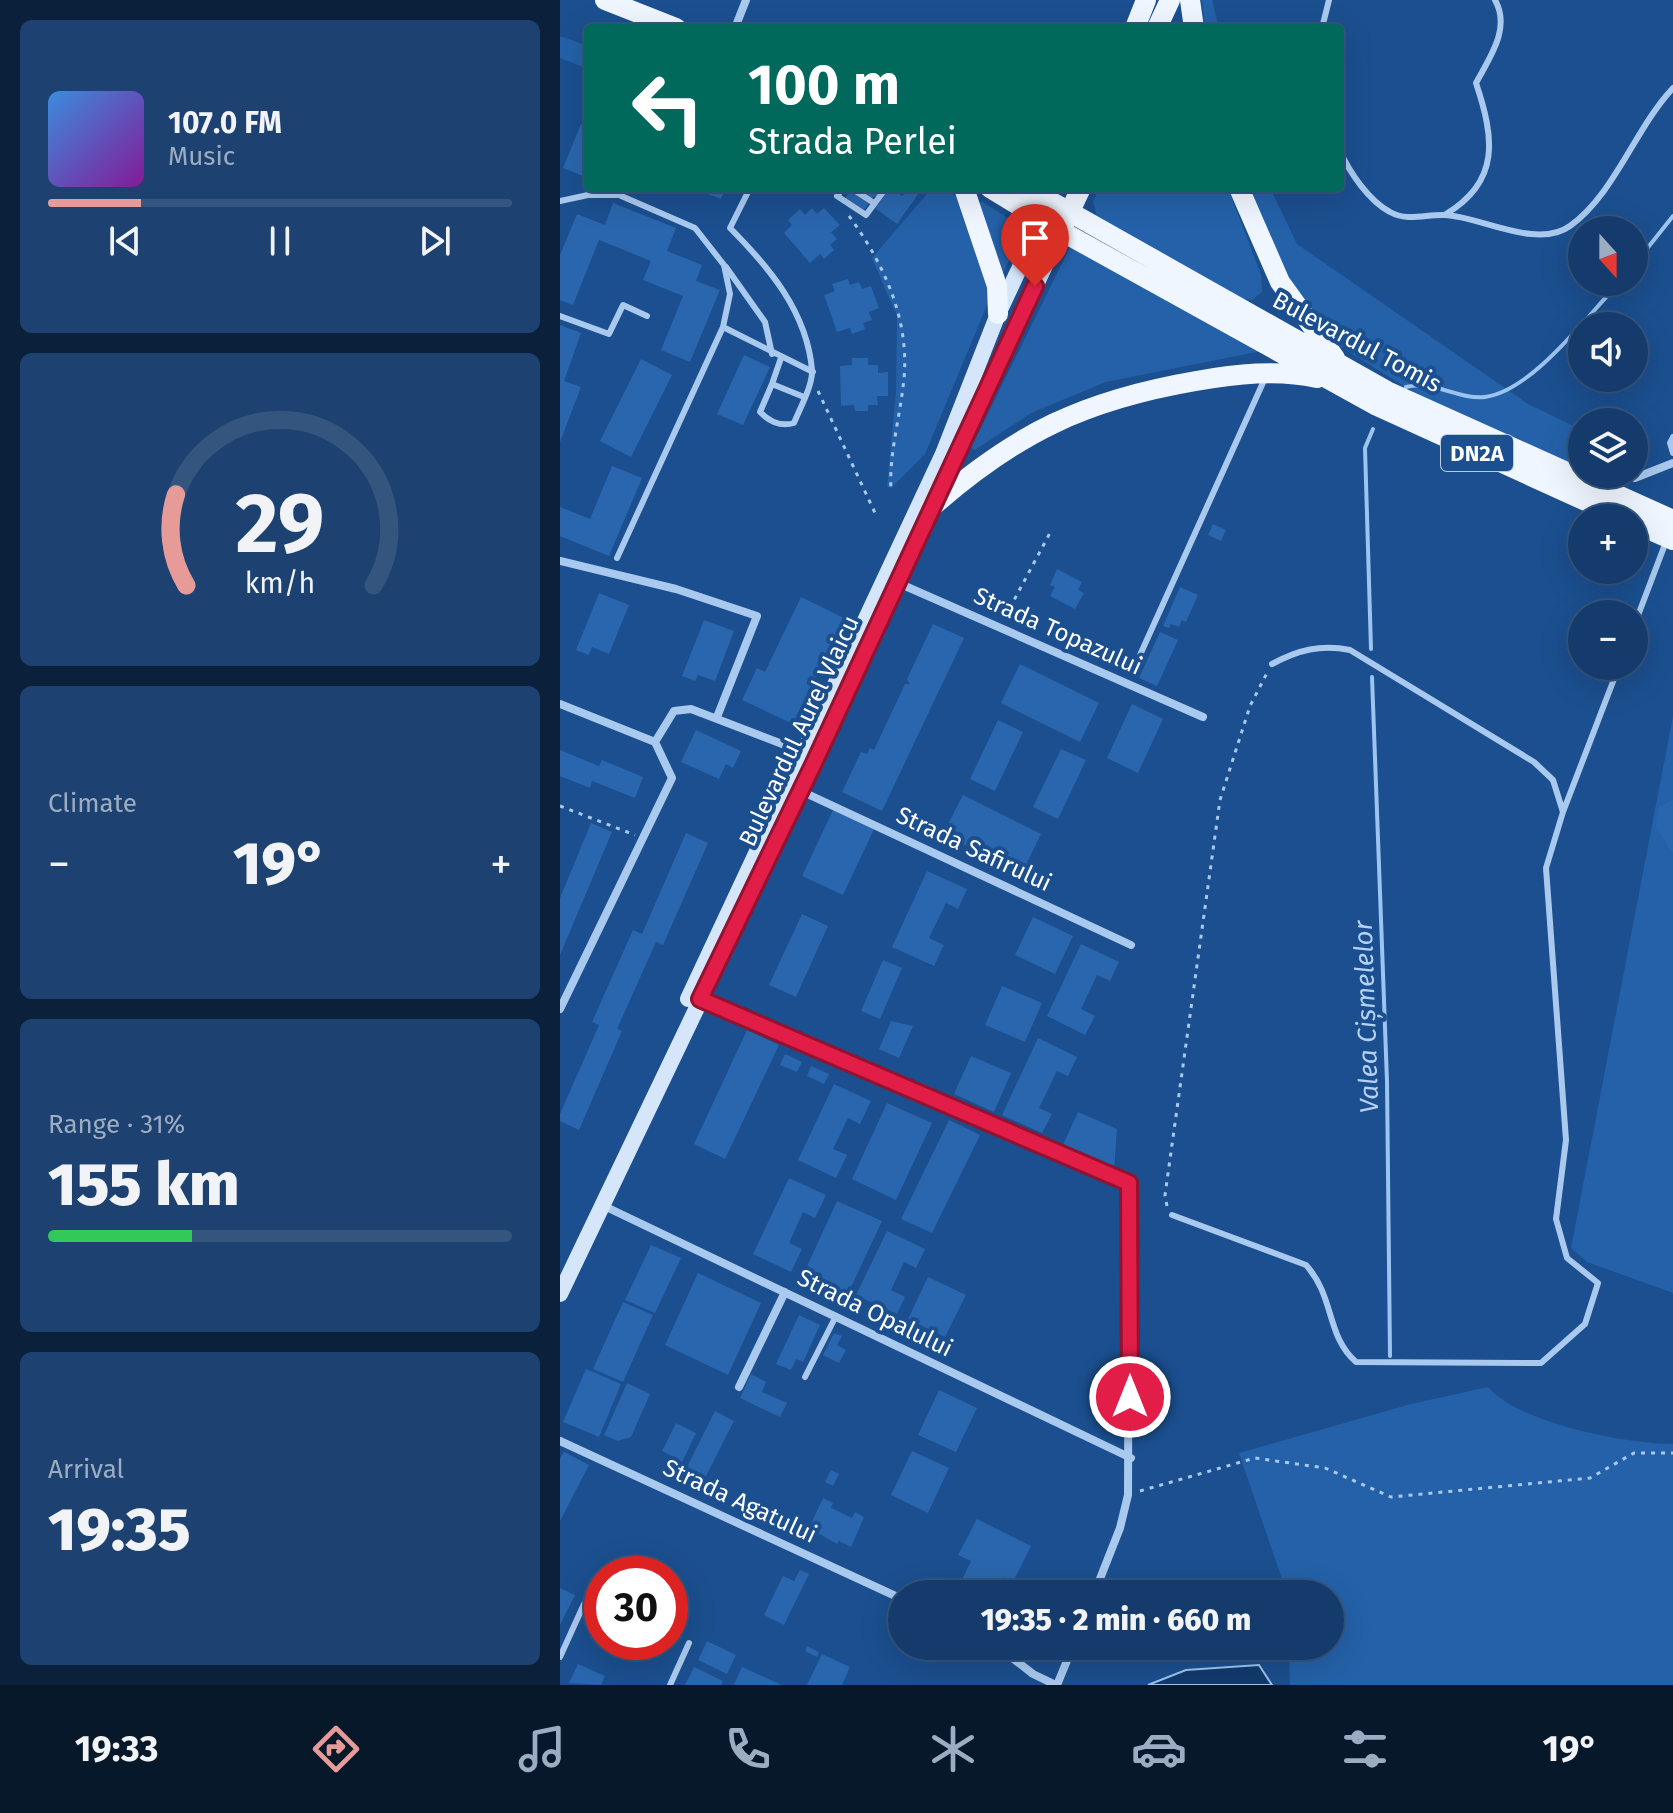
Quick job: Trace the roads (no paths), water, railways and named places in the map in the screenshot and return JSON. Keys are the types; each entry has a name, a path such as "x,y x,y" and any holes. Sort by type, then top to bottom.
{"main road":[{"path":"605,0 666,24"},
{"path":"1137,24 1146,0"},
{"path":"1159,24 1170,0"},
{"path":"1190,0 1193,24"},
{"path":"965,192 997,286 998,314"},
{"name":"Bulevardul Tomis","path":"1001,192 1056,211"},
{"name":"Bulevardul Tomis","path":"1032,192 1056,211 1462,446 1592,504"},
{"name":"Bulevardul Aurel Vlaicu","path":"560,1276 943,454 998,314 1056,211 1077,192"},
{"path":"1244,192 1280,282 1339,375"},
{"name":"Bulevardul Aurel Vlaicu","path":"560,1294 801,791 932,507 1056,211"},
{"path":"932,507 1007,447 1055,420 1157,387 1267,373 1339,375"},
{"name":"Bulevardul Tomis","path":"1339,375 1564,471 1671,533"},
{"path":"1648,527 1671,533"}],"street":[{"path":"737,24 746,0"},
{"path":"1564,471 1622,480 1673,463"},
{"path":"560,561 676,589 757,616 717,717"},
{"name":"Strada Topazului","path":"896,582 1203,717"},
{"path":"560,704 655,742 672,778 560,1009"},
{"path":"655,742 674,711 691,709 804,753"},
{"name":"Strada Safirului","path":"801,791 1131,945"},
{"path":"700,999 1129,1183 1131,1458 1128,1495 1120,1528 1100,1580"},
{"name":"Strada Opalului","path":"602,1205 1131,1458"},
{"path":"739,1387 785,1292"},
{"name":"Strada Agatului","path":"560,1441 888,1593"},
{"path":"1015,1660 1033,1674 1057,1685 1067,1660"}],"lane":[{"path":"1323,24 1329,0"},
{"path":"1344,158 1370,196 1391,213 1413,218 1446,214 1469,201 1487,172 1489,138 1476,83 1498,43 1502,13 1495,0"},
{"path":"1446,214 1491,228 1549,233 1569,228 1589,208 1673,88"},
{"path":"748,192 730,228 771,269 796,313 812,374 794,423 786,425 767,419 760,412 781,358"},
{"path":"840,192 837,196 866,215 881,192"},
{"path":"857,192 874,203"},
{"path":"560,201 588,195 619,195 695,228 765,322 772,354"},
{"path":"617,558 723,327 730,294 724,265"},
{"path":"560,316 609,334 623,305 647,316"},
{"path":"723,327 812,374"},
{"path":"1140,655 1267,373"},
{"path":"772,384 804,397"},
{"path":"1673,437 1670,443 1673,453"},
{"path":"1644,600 1671,533"},
{"path":"1272,664 1292,654 1327,645 1350,650 1534,762 1553,780 1563,812"},
{"path":"1172,1215 1306,1265 1319,1279 1330,1304 1342,1350 1356,1362 1541,1363 1585,1324 1598,1283 1567,1258 1556,1219 1566,1140 1546,868 1563,812 1614,680"},
{"path":"805,1377 836,1316"},
{"path":"560,1657 584,1604"},
{"path":"670,1685 689,1643"}],"waterway":[{"name":"Valea Cișmelelor","path":"1648,247 1673,216"},
{"name":"Valea Cișmelelor","path":"1406,387 1426,386 1475,397 1503,392 1540,367 1607,296"},
{"name":"Valea Cișmelelor","path":"1371,649 1365,448 1373,429"},
{"name":"Valea Cișmelelor","path":"1372,677 1387,1081 1390,1356"}]}
